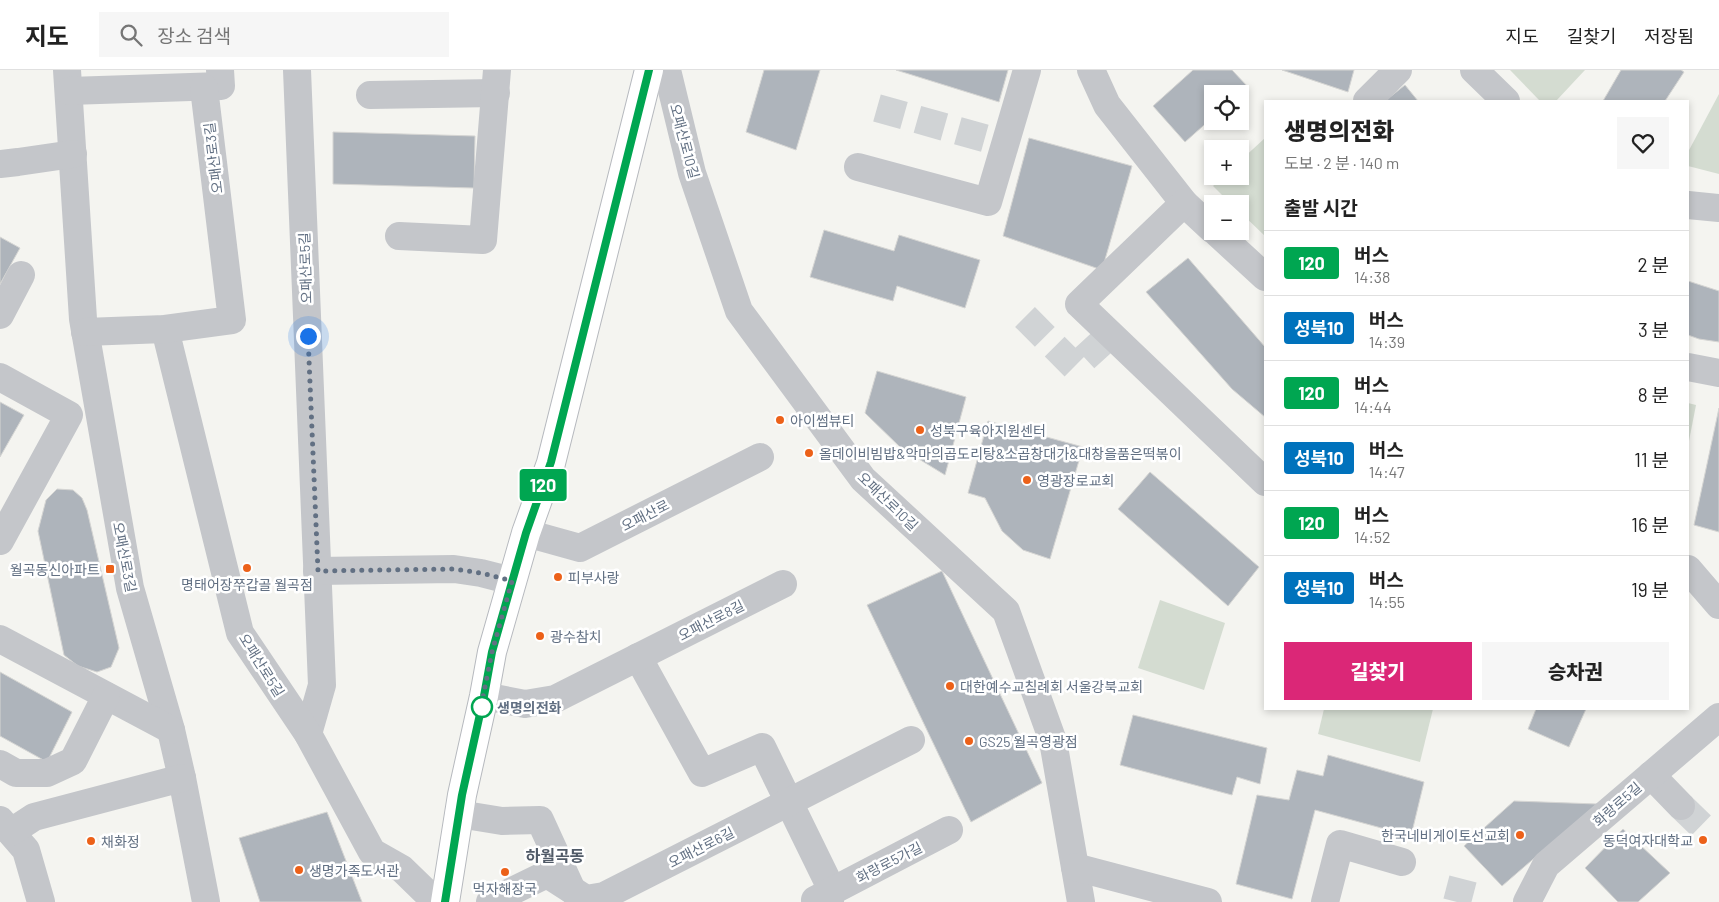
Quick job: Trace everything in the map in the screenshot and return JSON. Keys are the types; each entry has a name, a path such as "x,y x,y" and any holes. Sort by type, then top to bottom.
{"main road":[{"path":"445,902 462,795 492,652 526,533 551,462 649,70"}],"street":[{"name":"오패산로5길","path":"297,70 322,686 308,734"},
{"name":"오패산로10길","path":"667,70 692,173 739,311 863,479 1006,611 1053,741 1081,902"},
{"path":"858,167 988,202 1027,70"},
{"path":"1091,70 1107,105 1184,203 1204,221"},
{"path":"1369,100 1398,70"},
{"path":"1474,70 1505,100"},
{"name":"오패산로3길","path":"85,332 166,329 232,320 212,79 68,81 85,332 130,588 171,730 206,902"},
{"path":"370,95 496,81 484,240 399,236"},
{"path":"0,164 73,154"},
{"path":"1184,203 1079,304 1264,481"},
{"path":"1689,205 1719,208"},
{"path":"1225,240 1264,276"},
{"path":"0,315 21,275"},
{"name":"오패산로5길","path":"166,329 240,633 308,734 372,852 402,869 436,902"},
{"path":"1689,367 1719,373"},
{"path":"0,377 69,415 0,542"},
{"name":"오패산로","path":"526,533 580,548 760,457"},
{"path":"318,571 454,569 481,573 512,581"},
{"path":"1689,570 1719,605"},
{"name":"오패산로8길","path":"484,696 525,704 555,698 783,584"},
{"path":"0,639 171,730"},
{"name":"화랑로5가길","path":"638,657 702,773 762,747 828,882 824,899"},
{"path":"0,764 16,774 48,773 72,761 106,696"},
{"name":"화랑로5길","path":"1527,902 1546,865 1719,716"},
{"name":"오패산로6길","path":"490,902 547,874 586,899 604,896 911,740"},
{"path":"1651,775 1681,806"},
{"path":"41,902 26,850 5,826 182,778"},
{"path":"459,814 502,821 540,820 572,890"},
{"name":"화랑로5가길","path":"824,899 949,830"},
{"path":"1325,902 1340,844 1402,862"},
{"path":"1075,867 1208,902"}],"shaded area":[{"path":"1510,70 1585,70 1557,100 1539,100"},
{"path":"1719,94 1719,174 1689,166 1689,150"},
{"path":"1264,139 1264,235 1249,221 1249,195 1222,195 1213,186 1249,185 1249,153"},
{"path":"1689,403 1696,405 1689,441"},
{"path":"1160,600 1225,623 1204,690 1138,668"},
{"path":"1324,710 1433,710 1420,762 1318,734"}],"building":[{"path":"764,70 820,70 796,150 746,132"},
{"path":"896,70 1008,70 999,102"},
{"path":"1193,70 1232,70 1246,85 1204,85 1204,125 1185,142 1153,106"},
{"path":"1282,70 1354,70 1348,92"},
{"path":"1621,70 1681,70 1684,72 1666,100 1604,100"},
{"path":"1405,85 1417,100 1386,100"},
{"path":"333,132 475,136 474,188 333,184"},
{"path":"1029,138 1132,166 1102,270 1003,236"},
{"path":"824,230 894,251 899,235 980,260 965,308 897,286 893,301 810,277"},
{"path":"0,237 20,248 0,284"},
{"path":"1188,258 1264,346 1264,416 1232,389 1146,292"},
{"path":"1689,281 1719,291 1719,342 1689,335"},
{"name":"성북구육아지원센터","path":"877,371 966,397 945,475 901,448 865,413"},
{"path":"0,402 24,415 0,457"},
{"path":"1719,408 1719,532 1694,525"},
{"path":"988,421 1083,447 1050,559 1023,550 1002,531 985,498 968,493"},
{"path":"1150,472 1259,567 1228,606 1118,509"},
{"path":"57,489 73,490 82,498 87,510 119,648 111,667 97,672 78,666 64,655 38,531 46,500"},
{"path":"942,571 1042,783 971,822 867,605"},
{"path":"0,672 72,712 47,762 0,736"},
{"path":"1536,710 1586,710 1569,747 1528,729"},
{"path":"1133,715 1267,748 1260,784 1237,777 1232,795 1120,765"},
{"path":"1328,755 1424,782 1411,836 1315,810 1292,899 1236,884 1257,795 1289,800 1297,770 1323,776"},
{"path":"1514,801 1597,804 1502,886 1464,846"},
{"name":"생명가족도서관","path":"327,812 362,902 260,902 239,838"},
{"path":"1623,829 1670,873 1638,902 1618,902 1585,868"}],"tunnel":[{"path":"877,108 1005,144"},
{"path":"1025,317 1075,367 1110,335"},
{"path":"1681,806 1711,835"},
{"path":"1457,902 1463,879"}],"bus line":[{"name":"120","path":"445,902 462,795 492,652 526,533 551,462 649,70"}],"place":[{"name":"아이썸뷰티","path":"780,420"},
{"name":"성북구육아지원센터","path":"920,430"},
{"name":"올데이비빔밥&악마의곱도리탕&소곱창대가&대창을품은떡볶이","path":"809,453"},
{"name":"영광장로교회","path":"1027,480"},
{"name":"명태어장쭈갑골 월곡점","path":"247,568"},
{"name":"월곡동신아파트","path":"110,569"},
{"name":"피부사랑","path":"558,577"},
{"name":"광수참치","path":"540,636"},
{"name":"대한예수교침례회 서울강북교회","path":"950,686"},
{"name":"생명의전화","path":"482,707"},
{"name":"GS25 월곡영광점","path":"969,741"},
{"name":"한국네비게이토선교회","path":"1520,835"},
{"name":"동덕여자대학교","path":"1703,840"},
{"name":"채화정","path":"91,841"},
{"name":"생명가족도서관","path":"299,870"},
{"name":"먹자해장국","path":"505,872"}],"district":[{"name":"하월곡동","path":"555,855"}],"route":[{"path":"308,336 318,571 454,569 481,573 512,581 492,652 480,712 482,707"}]}
